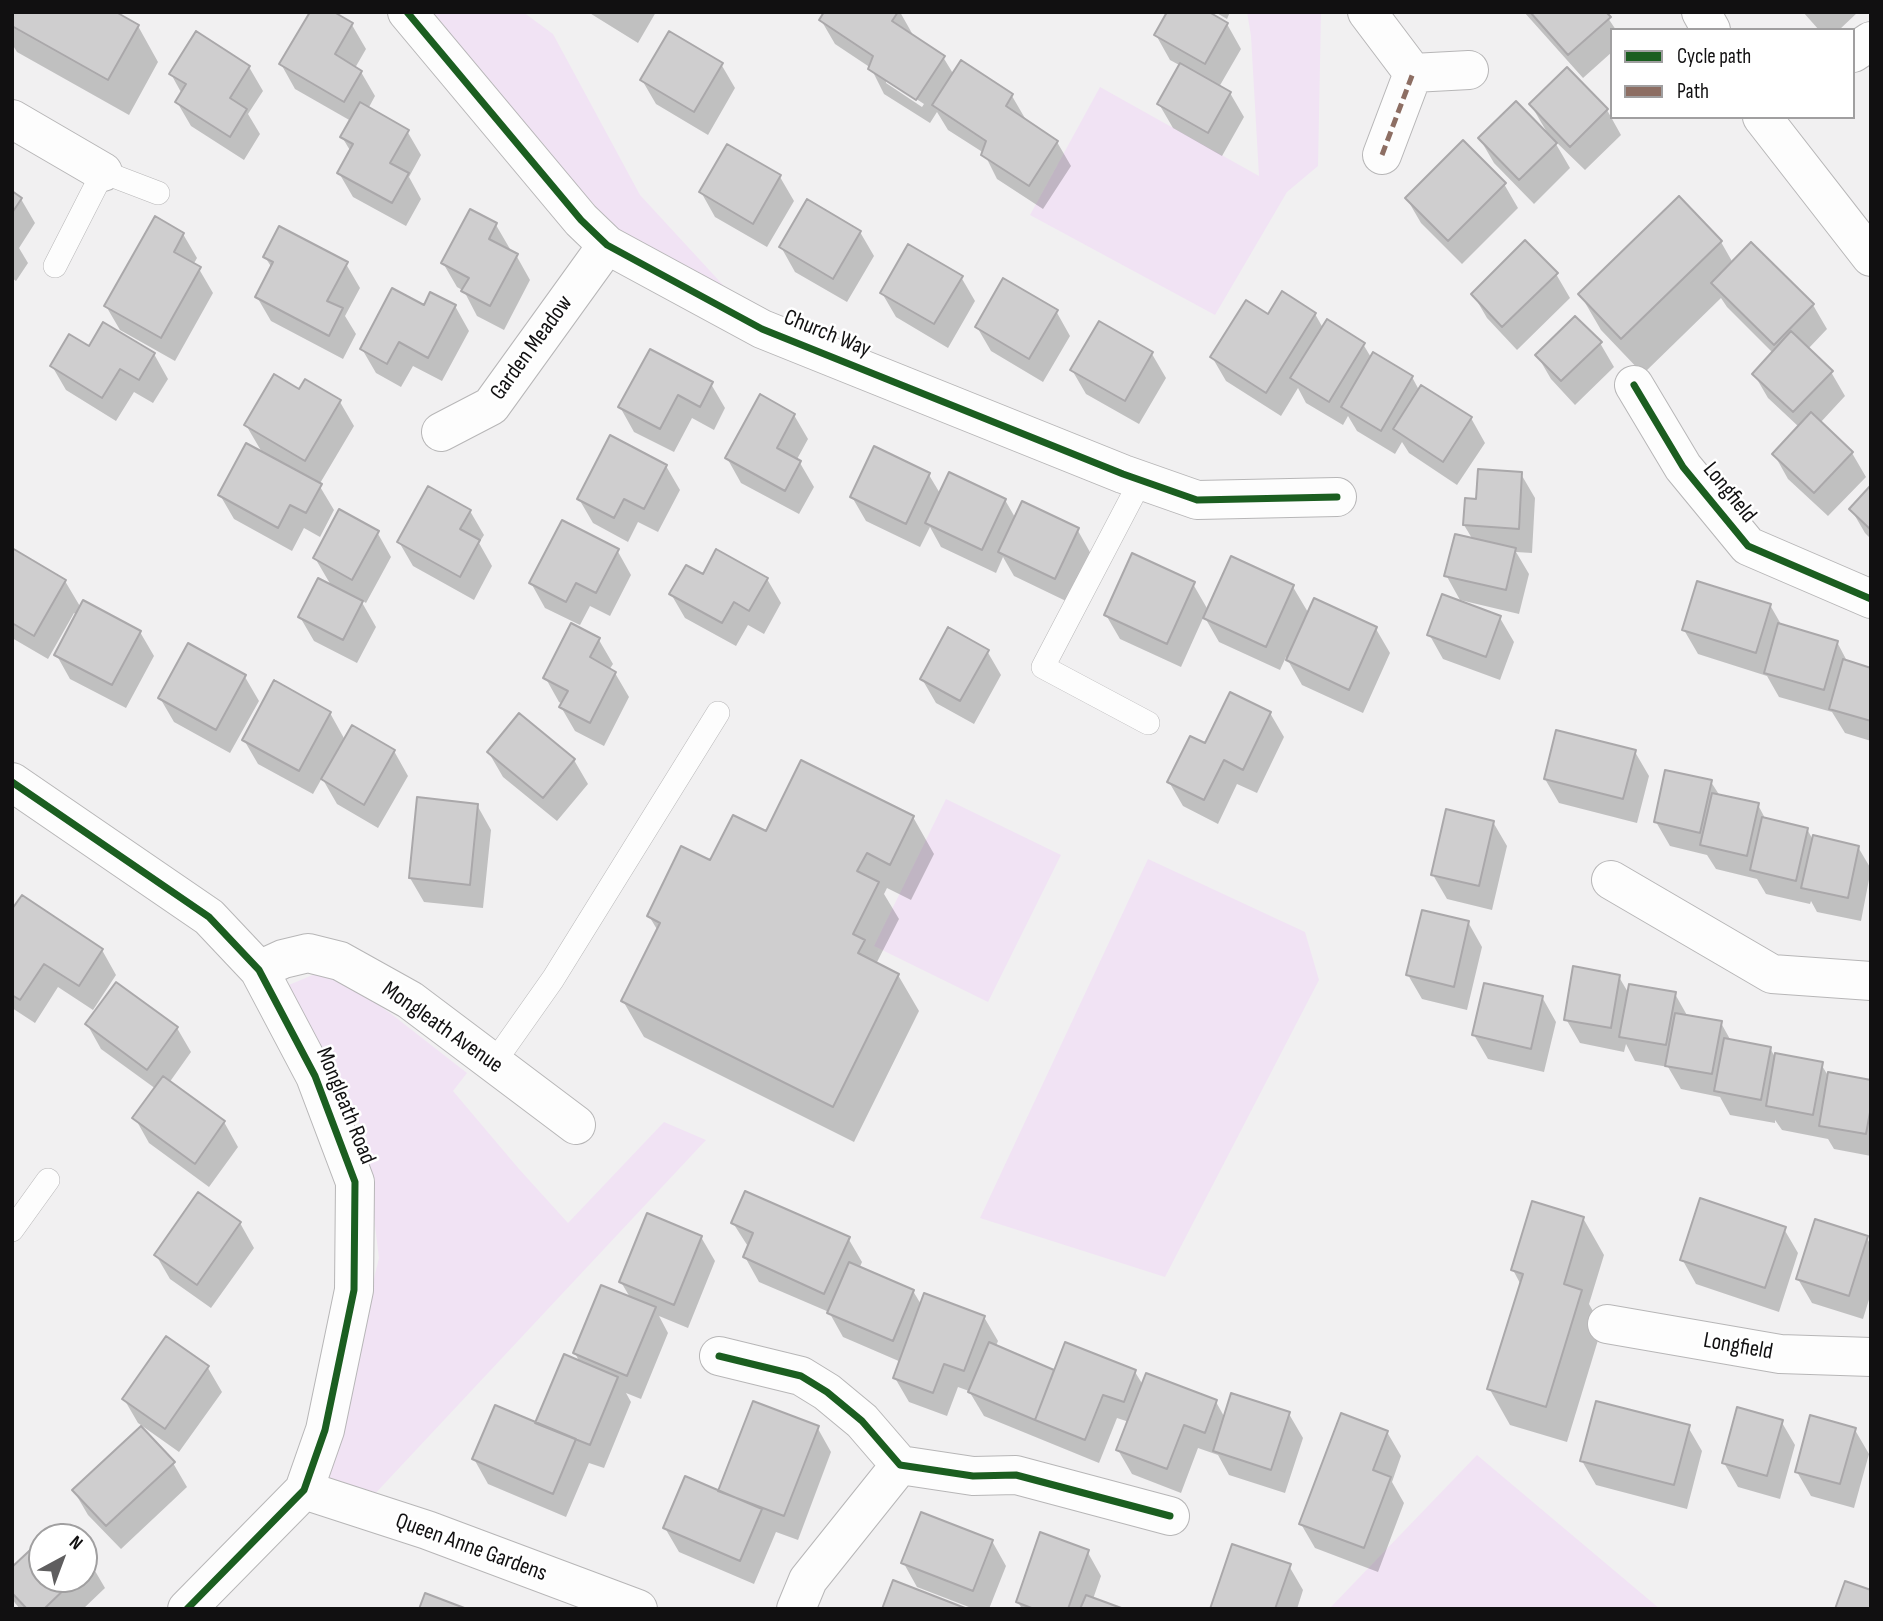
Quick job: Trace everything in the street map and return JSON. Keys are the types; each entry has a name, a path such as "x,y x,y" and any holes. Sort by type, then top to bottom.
{"street":[{"name":"Church Way","path":"407,12 582,220 607,245 762,329 1197,500 1337,497"},
{"path":"1367,12 1413,73"},
{"path":"1701,12 1710,28"},
{"path":"1855,52 1871,41"},
{"path":"1413,73 1469,70"},
{"path":"1382,155 1413,73"},
{"path":"12,119 103,172"},
{"path":"1765,119 1871,257"},
{"name":"Garden Meadow","path":"441,432 491,406 607,245"},
{"name":"Longfield","path":"1634,385 1684,467 1748,547 1871,599"},
{"name":"Mongleath Road","path":"12,782 209,918 259,971 315,1076 355,1182 354,1290 325,1430 304,1490 187,1609"},
{"path":"1611,880 1772,974 1871,981"},
{"name":"Mongleath Avenue","path":"259,971 308,953 340,961 410,1000 576,1125"},
{"name":"Longfield","path":"1607,1324 1780,1354 1871,1357"},
{"path":"719,1356 801,1376 827,1392 862,1421 900,1465 973,1476 1016,1475 1170,1516"},
{"path":"796,1609 808,1580 900,1465"},
{"name":"Queen Anne Gardens","path":"304,1490 427,1530 638,1609"}],"lane":[{"path":"55,266 103,172 158,193"},
{"path":"1142,480 1043,667 1148,723"},
{"path":"494,1064 553,979 718,713"},
{"path":"12,1230 48,1180"}],"shaded area":[{"path":"421,12 523,12 553,34 640,195 723,285 715,291 604,224"},
{"path":"1247,12 1321,12 1318,166 1287,192 1215,315 1030,215 1100,87 1259,176 1251,36"},
{"path":"946,799 1061,855 988,1002 874,946"},
{"path":"1148,859 1305,932 1319,980 1165,1277 980,1218"},
{"path":"327,969 390,1013 467,1073 453,1091 568,1223 664,1122 706,1140 372,1497 324,1480 379,1258 363,1129 284,987"},
{"path":"1477,1455 1660,1609 1329,1609"}],"building":[{"path":"12,12 116,12 139,25 108,80 12,26"},
{"path":"310,12 334,12 353,23 335,54 362,71 344,102 279,64"},
{"path":"824,12 898,12 892,21 945,56 916,100 868,69 873,56 819,20"},
{"path":"1167,12 1209,12 1228,23 1205,64 1154,35"},
{"path":"1530,12 1606,12 1611,17 1568,55"},
{"path":"196,31 250,66 230,98 247,109 230,137 175,102 186,84 169,74"},
{"path":"669,31 723,63 694,112 640,80"},
{"path":"961,60 1013,94 1006,106 1058,141 1029,186 981,155 986,141 932,105"},
{"path":"1180,63 1231,92 1208,133 1157,104"},
{"path":"1567,67 1608,109 1570,147 1529,104"},
{"path":"1516,101 1557,143 1519,180 1478,138"},
{"path":"360,102 409,130 390,163 409,173 392,203 337,173 353,144 340,137"},
{"path":"1463,140 1506,183 1448,241 1405,198"},
{"path":"727,144 781,175 753,224 699,192"},
{"path":"12,191 22,198 12,213"},
{"path":"1679,196 1722,241 1621,339 1578,294"},
{"path":"807,199 861,231 833,279 779,247"},
{"path":"470,209 497,223 489,239 518,254 490,306 461,291 469,278 441,263"},
{"path":"155,216 184,233 174,252 201,267 161,338 104,306"},
{"path":"279,226 348,262 327,301 343,308 329,336 255,297 273,262 263,257"},
{"path":"1525,240 1558,273 1502,327 1471,294"},
{"path":"1751,242 1814,304 1774,345 1711,283"},
{"path":"908,244 963,276 934,324 880,293"},
{"path":"1003,278 1058,310 1029,359 975,327"},
{"path":"392,288 424,305 430,292 456,305 428,358 399,342 387,364 360,349"},
{"path":"1282,291 1316,313 1266,393 1210,357 1246,300 1268,314"},
{"path":"1575,316 1602,342 1561,381 1535,355"},
{"path":"1327,319 1365,343 1329,402 1290,378"},
{"path":"1099,321 1153,352 1125,401 1070,370"},
{"path":"103,322 155,353 139,380 120,369 102,398 50,366 69,334 89,346"},
{"path":"1791,331 1833,371 1793,412 1752,374"},
{"path":"650,349 713,382 700,407 678,395 660,429 618,407"},
{"path":"1373,352 1413,376 1381,431 1341,407"},
{"path":"274,374 299,389 305,379 341,400 305,461 244,425"},
{"path":"1421,385 1472,417 1443,462 1393,429"},
{"path":"760,394 795,414 777,448 801,461 785,491 725,458"},
{"path":"1811,412 1853,452 1814,493 1772,454"},
{"path":"610,435 667,465 644,509 624,499 614,518 577,499"},
{"path":"246,443 322,484 306,513 290,505 278,528 218,495"},
{"path":"874,446 930,473 906,524 850,497"},
{"path":"1478,469 1522,472 1519,529 1463,525 1465,498 1476,499"},
{"path":"949,472 1006,499 982,550 925,523"},
{"path":"1871,485 1871,530 1849,509"},
{"path":"428,486 471,510 460,529 480,540 460,577 397,542"},
{"path":"1022,501 1079,528 1055,579 998,552"},
{"path":"339,509 379,531 352,580 313,558"},
{"path":"562,520 619,549 596,593 576,583 566,602 529,583"},
{"path":"1455,534 1516,548 1506,590 1444,576"},
{"path":"12,548 66,580 34,636 12,623"},
{"path":"716,549 768,578 749,611 734,602 722,623 669,594 686,565 703,574"},
{"path":"1132,553 1195,582 1167,644 1104,615"},
{"path":"1231,556 1294,585 1266,647 1203,618"},
{"path":"318,578 363,601 343,640 298,617"},
{"path":"1697,581 1771,604 1756,653 1682,630"},
{"path":"1442,594 1501,616 1486,657 1427,635"},
{"path":"1314,598 1377,627 1349,690 1286,660"},
{"path":"83,600 141,631 112,685 54,655"},
{"path":"571,623 600,638 590,657 616,672 590,723 559,707 568,691 543,678"},
{"path":"1778,623 1838,641 1824,690 1764,673"},
{"path":"948,627 989,650 960,701 920,679"},
{"path":"188,643 246,675 216,730 158,698"},
{"path":"1843,659 1871,668 1871,721 1829,709"},
{"path":"274,680 331,712 299,771 242,740"},
{"path":"1230,692 1271,712 1243,770 1224,760 1204,800 1167,782 1190,736 1205,743"},
{"path":"519,713 575,759 543,798 487,752"},
{"path":"352,725 395,750 364,805 321,779"},
{"path":"1556,730 1636,750 1623,799 1544,779"},
{"path":"801,760 914,816 890,865 867,853 857,871 879,882 853,934 865,940 858,953 899,974 833,1107 621,1001 660,923 647,916 681,846 710,860 733,815 766,831"},
{"path":"1665,770 1712,780 1700,833 1654,822"},
{"path":"1712,793 1759,803 1747,856 1700,845"},
{"path":"417,797 478,804 470,885 409,878"},
{"path":"1446,809 1494,821 1479,886 1431,875"},
{"path":"1762,817 1808,828 1796,881 1750,870"},
{"path":"1813,835 1859,846 1848,898 1801,888"},
{"path":"22,895 103,949 79,986 44,964 20,1000 12,995 12,909"},
{"path":"1422,910 1469,921 1454,987 1406,975"},
{"path":"1573,966 1620,975 1611,1028 1564,1020"},
{"path":"116,982 178,1027 147,1070 85,1024"},
{"path":"1484,983 1543,996 1531,1049 1472,1035"},
{"path":"1629,984 1676,992 1666,1045 1619,1037"},
{"path":"1675,1013 1722,1021 1712,1074 1665,1066"},
{"path":"1724,1038 1771,1047 1761,1100 1714,1091"},
{"path":"1775,1053 1823,1062 1813,1115 1766,1106"},
{"path":"1828,1072 1871,1080 1871,1107 1866,1134 1819,1126"},
{"path":"163,1076 225,1121 195,1164 132,1118"},
{"path":"745,1191 850,1237 824,1294 743,1257 753,1233 731,1223"},
{"path":"198,1192 241,1222 197,1285 154,1255"},
{"path":"1700,1198 1786,1227 1765,1288 1680,1260"},
{"path":"1532,1201 1584,1217 1564,1284 1582,1290 1546,1407 1487,1389 1523,1274 1511,1270"},
{"path":"647,1213 702,1236 674,1305 619,1282"},
{"path":"1815,1219 1868,1236 1849,1296 1796,1279"},
{"path":"849,1262 914,1290 893,1341 827,1313"},
{"path":"601,1285 656,1307 627,1376 573,1353"},
{"path":"924,1293 985,1316 964,1371 944,1364 933,1393 893,1378"},
{"path":"166,1336 209,1366 165,1429 122,1399"},
{"path":"989,1342 1054,1370 1035,1420 968,1392"},
{"path":"1065,1342 1136,1370 1124,1402 1103,1395 1085,1440 1035,1420"},
{"path":"564,1354 618,1377 590,1445 535,1423"},
{"path":"1146,1373 1217,1400 1205,1433 1184,1425 1167,1469 1116,1450"},
{"path":"1231,1393 1290,1412 1271,1470 1213,1451"},
{"path":"753,1401 819,1426 784,1516 718,1491"},
{"path":"1596,1401 1690,1425 1674,1485 1580,1461"},
{"path":"495,1405 576,1439 553,1494 472,1459"},
{"path":"1737,1407 1783,1420 1767,1476 1722,1463"},
{"path":"1341,1413 1388,1431 1373,1470 1391,1477 1364,1548 1299,1524"},
{"path":"1810,1415 1856,1428 1840,1484 1795,1472"},
{"path":"141,1426 175,1462 106,1526 72,1490"},
{"path":"685,1476 762,1509 740,1561 663,1528"},
{"path":"921,1512 993,1540 973,1591 901,1563"},
{"path":"1040,1532 1089,1550 1068,1609 1034,1609 1016,1602"},
{"path":"1232,1544 1291,1564 1275,1609 1210,1609"},
{"path":"28,1552 28,1593 61,1593 44,1609 27,1609 12,1593 12,1567"},
{"path":"893,1580 965,1608 965,1609 882,1609"},
{"path":"1845,1581 1871,1590 1871,1609 1835,1609"},
{"path":"425,1593 467,1609 419,1609"},
{"path":"1086,1595 1124,1609 1080,1609"}],"marked path":[{"path":"1382,155 1413,73"}],"cycle path":[{"path":"407,12 581,220 607,245 762,329 1123,474 1197,500 1337,497"},
{"path":"1634,385 1683,467 1748,546 1871,599"},
{"path":"12,782 209,917 259,970 315,1076 355,1182 354,1290 325,1430 304,1490 187,1609"},
{"path":"719,1356 801,1376 827,1392 862,1421 900,1465 973,1476 1016,1475 1170,1516"}]}
